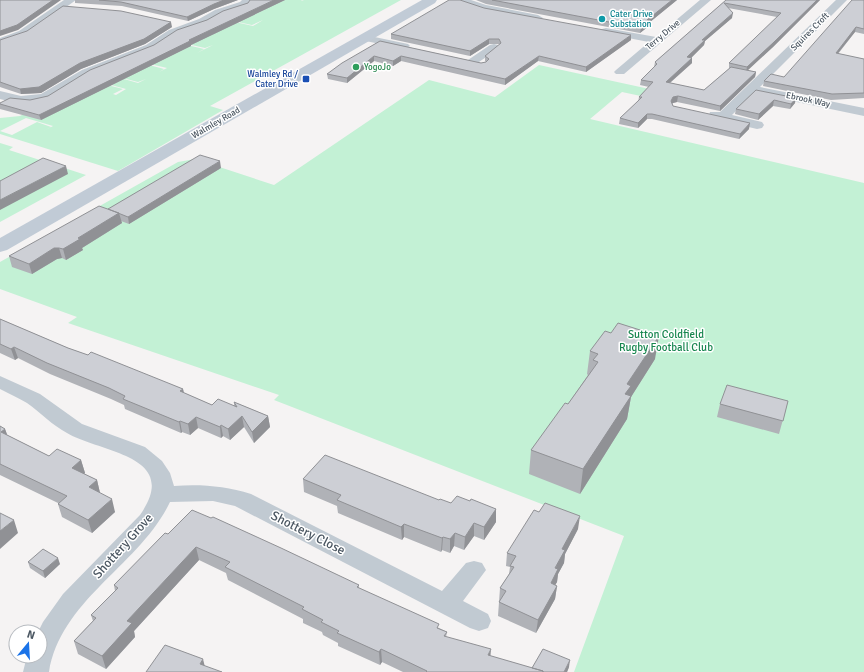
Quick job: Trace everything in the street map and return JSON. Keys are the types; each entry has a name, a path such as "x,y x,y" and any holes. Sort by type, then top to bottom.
{"main road":[{"name":"Walmley Road","path":"0,246 431,0"}],"street":[{"path":"0,95 20,100 31,100 45,97 86,72 150,47 173,32 203,21 220,12 244,4 247,0"},
{"path":"461,0 484,8 547,20"},
{"name":"Terry Drive","path":"620,72 656,40 706,0"},
{"name":"Squires Croft","path":"723,117 767,75 783,66 842,0"},
{"path":"0,42 24,33 62,6 74,4"},
{"path":"169,22 188,26"},
{"path":"594,28 656,40"},
{"path":"365,38 418,50"},
{"path":"472,62 494,47"},
{"name":"Ebrook Way","path":"753,89 864,112"},
{"path":"700,112 757,125"},
{"path":"0,382 33,398 76,430 131,449 148,458 160,473 164,483 163,494"},
{"name":"Shottery Close","path":"163,494 207,493 230,495 478,621"},
{"name":"Shottery Grove","path":"36,672 38,661 52,629 72,601 148,521 155,511 163,494"},
{"path":"446,604 474,570"}],"green space":[{"path":"284,0 401,0 210,106 223,110 118,171 0,134 0,118 20,116 84,79 123,89 113,94 116,95 126,89 85,78 96,71 138,83 146,79 138,82 111,75 138,62 164,69 159,72 167,68 129,59 170,41 204,49 197,53 213,45 205,48 170,40 217,18 253,26 263,20 252,25 238,22","holes":["26,118 53,126 44,131 51,127 37,122 12,135 0,131"]},
{"name":"Sutton Coldfield Rugby Football Club","path":"539,65 677,95 669,102 622,92 590,119 864,183 864,672 574,672 624,536 274,400 279,395 68,323 77,317 0,289 0,262 178,162 195,159 274,185 429,80 495,97"},
{"path":"0,143 13,147 9,150 86,175 0,222"}],"building":[{"path":"0,0 53,0 17,25 0,31"},
{"path":"99,0 224,0 187,17 121,2"},
{"path":"250,0 274,0 189,40 190,41 39,115 0,104 10,98 30,100 48,96 90,70 154,45 177,30 207,20 223,11 248,3"},
{"path":"449,0 460,0 484,8 631,35 586,67 539,56 505,79 401,56 393,61 374,56 347,78 327,74 342,63 380,41 481,63 486,62 489,59 485,56 501,43 499,39 489,39 470,51 391,34"},
{"path":"492,0 672,0 647,20 650,21 641,28"},
{"path":"726,0 817,0 747,67 729,63 781,13 724,3 733,13 702,40 705,40 687,57 692,58 666,82 704,90 731,67 756,72 720,106 678,96 673,97 671,101 673,106 750,123 740,134 652,114 647,114 638,123 620,118 642,97 639,97 653,82 641,80 657,64 655,62"},
{"path":"852,0 864,0 864,29 856,27 836,53 864,59 864,93 832,94 764,81 771,74 784,77"},
{"path":"63,6 121,11 171,22 144,39 80,63 39,87 20,89 0,82 0,40 27,31"},
{"path":"756,90 796,98 791,104 774,100 759,114 736,109"},
{"path":"200,155 220,161 128,217 108,209"},
{"path":"43,158 66,166 0,200 0,181"},
{"path":"99,206 119,213 63,249 54,248 29,264 9,256"},
{"path":"0,319 68,348 88,355 91,352 183,389 180,391 212,405 218,399 237,407 234,402 268,416 252,432 242,416 228,429 221,425 220,427 196,417 188,424 179,422 123,399 125,396 109,388 47,363 14,347 11,349 0,344"},
{"path":"618,323 659,336 627,384 631,386 625,394 631,396 583,469 531,450 565,403 568,404 598,362 593,360 598,354 590,351 605,331 611,333"},
{"path":"727,385 788,401 783,421 720,404"},
{"path":"0,426 5,429 1,432 49,456 57,449 81,460 72,468 97,480 89,487 112,499 88,520 58,504 67,496 0,464"},
{"path":"325,455 439,500 440,499 451,503 457,496 470,501 471,499 496,509 484,527 474,523 465,537 455,533 450,539 442,538 404,524 401,527 337,500 341,495 303,479"},
{"path":"545,503 580,516 562,549 565,550 555,568 558,569 551,583 557,586 538,620 499,602 506,591 500,588 514,567 510,566 516,556 507,553 534,510 539,512"},
{"path":"192,510 211,518 213,517 281,548 359,585 357,587 439,624 437,628 447,632 444,636 491,649 488,655 543,672 426,672 427,671 381,649 379,652 337,633 339,631 321,622 323,620 302,609 304,607 225,567 230,562 196,547 127,621 132,623 102,656 74,641 96,618 91,615 118,588 114,585 165,533 168,534"},
{"path":"0,513 14,520 0,531"},
{"path":"43,549 58,558 43,571 28,562"},
{"path":"165,645 203,659 200,664 222,672 146,672"},
{"path":"543,649 570,660 564,672 543,672 532,668"}],"place":[{"name":"Cater Drive Substation","path":"602,19"},
{"name":"YogoJo","path":"356,67"},
{"name":"Walmley Rd / Cater Drive","path":"306,79"}]}
